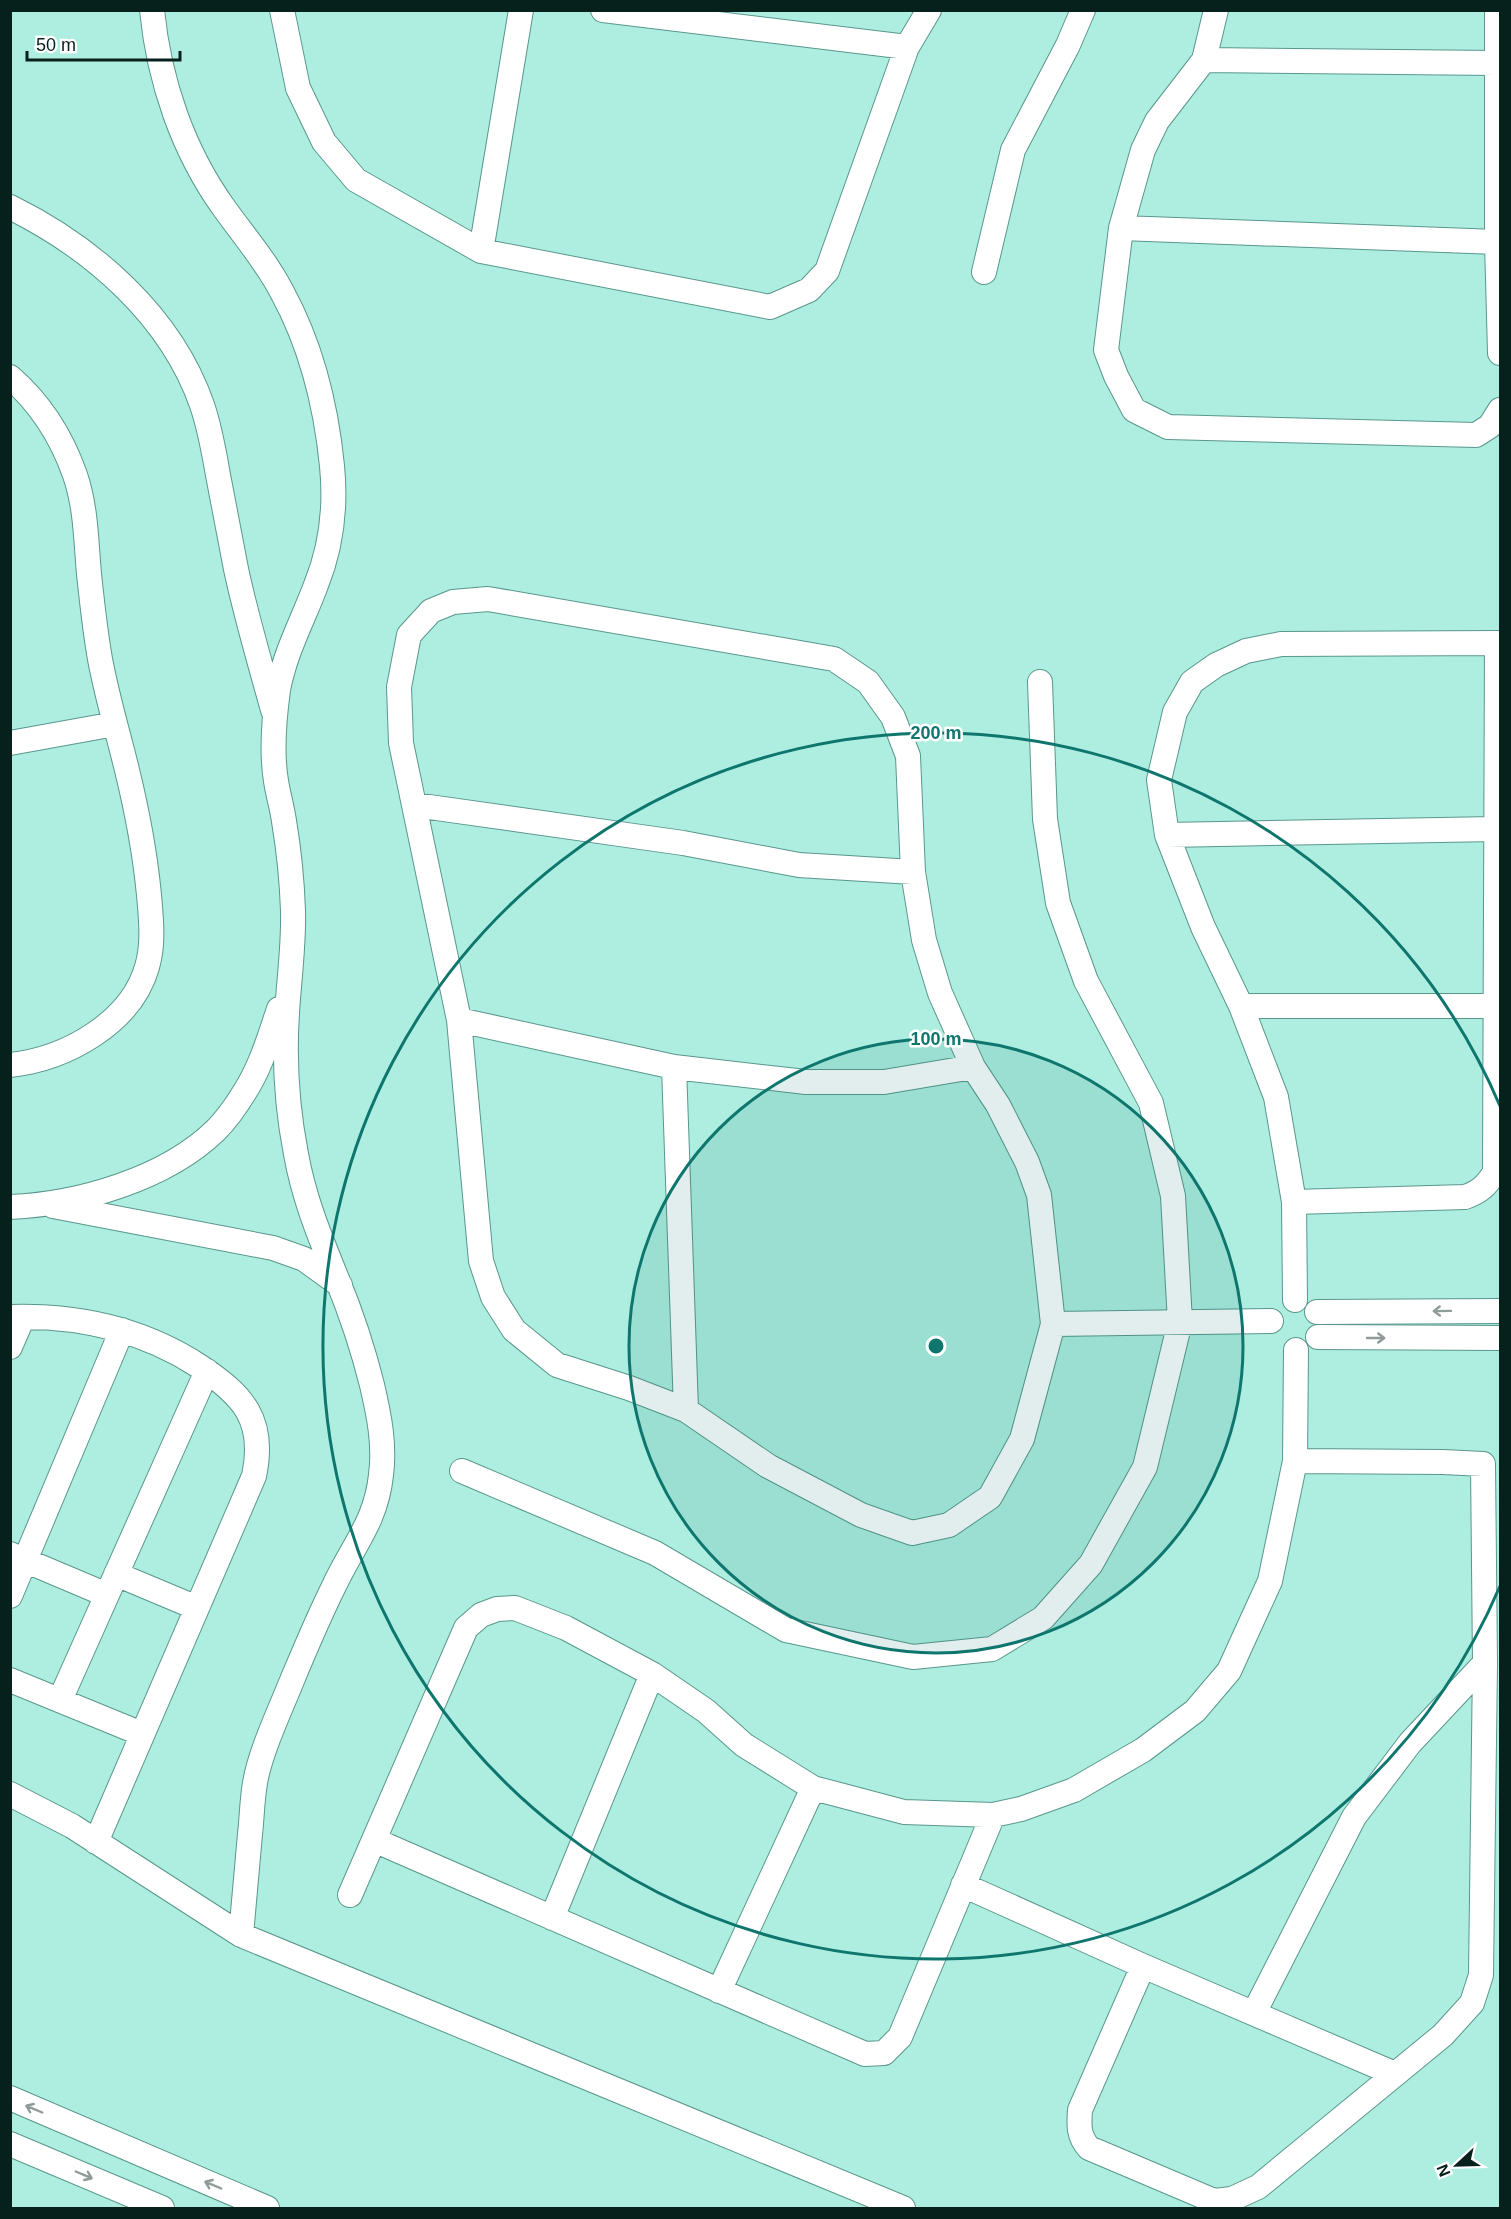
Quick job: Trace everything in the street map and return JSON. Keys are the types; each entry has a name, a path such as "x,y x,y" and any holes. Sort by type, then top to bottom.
{"street":[{"path":"152,10 166,87 182,132 207,182 225,211 264,261 281,289 295,317 309,356 324,409 334,486 330,532 317,584 285,660 279,687 273,749 288,846 293,915 286,1059 296,1154 315,1226 357,1332 382,1432 381,1474 370,1520 335,1582 293,1678 255,1780 241,1935"},
{"path":"282,10 298,88 324,142 356,180 481,252 770,307 809,290 827,271 907,47 929,10"},
{"path":"481,252 521,10"},
{"path":"603,10 735,18 907,47"},
{"path":"984,272 1013,150 1068,45 1083,10"},
{"path":"1215,10 1204,60 1157,121 1143,150 1121,228 1106,350 1116,376 1134,410 1168,427 1476,435 1490,426 1500,411"},
{"path":"1497,10 1497,242 1500,353"},
{"path":"1204,60 1497,63"},
{"path":"10,207 57,233 110,274 167,336 189,373 209,429 237,571 275,718"},
{"path":"1121,228 1497,242"},
{"path":"10,377 26,392 49,422 60,439 75,477 86,530 100,659 144,853 151,915 151,952 139,987 127,1006 104,1027 83,1041 38,1060 10,1065"},
{"path":"488,599 834,659 868,682 893,717 908,756 913,872 924,940 940,993 974,1067 998,1105 1027,1162 1038,1195 1053,1324 1022,1439 990,1497 948,1525 912,1533 861,1515 768,1466 686,1410 629,1388 557,1365 514,1330 493,1297 481,1261 459,1020 415,806 401,743 399,687 410,635 431,610 453,602 488,599"},
{"path":"1294,1202 1465,1197 1487,1185 1495,1172 1499,643 1281,644 1246,651 1216,665 1192,682 1175,712 1159,780 1167,836 1203,927 1241,1006 1276,1097 1294,1202 1295,1300"},
{"path":"462,1471 655,1553 786,1630 913,1657 992,1649 1043,1618 1091,1564 1145,1467 1180,1322 1173,1196 1151,1103 1086,981 1058,903 1045,819 1040,682"},
{"path":"10,743 115,724"},
{"path":"415,806 683,843 799,865 913,872"},
{"path":"1167,836 1496,829"},
{"path":"10,1207 45,1205 80,1197 147,1176 193,1149 216,1130 236,1105 257,1071 289,981"},
{"path":"1241,1006 1496,1006"},
{"path":"459,1020 674,1067 806,1082 884,1082 974,1067"},
{"path":"674,1067 686,1410"},
{"path":"45,1205 273,1248 304,1259 339,1285"},
{"path":"1295,1300 1304,1301 1317,1312 1321,1329 1318,1337 1305,1349 1288,1349 1280,1345 1271,1330 1271,1321 1279,1306 1295,1300"},
{"path":"1317,1312 1500,1311"},
{"path":"10,1347 17,1317 76,1320 122,1330 158,1343 225,1383 244,1404 255,1431 257,1461 254,1476 96,1842"},
{"path":"1053,1324 1271,1321"},
{"path":"10,1596 18,1557 122,1330"},
{"path":"1318,1337 1500,1338"},
{"path":"350,1895 466,1628 481,1615 497,1609 514,1608 566,1628 652,1674 706,1712 744,1745 813,1788 904,1812 993,1815 1021,1809 1074,1790 1143,1750 1195,1711 1229,1671 1270,1581 1295,1461 1296,1350"},
{"path":"60,1700 207,1371"},
{"path":"1143,1966 1080,2110 1078,2126 1081,2139 1089,2148 1214,2201 1232,2199 1258,2187 1443,2035 1472,2003 1481,1975 1485,1664 1492,1464 1295,1461"},
{"path":"18,1557 197,1608"},
{"path":"1254,2013 1354,1817 1410,1743 1485,1664"},
{"path":"552,1918 652,1674"},
{"path":"10,1680 142,1734"},
{"path":"719,1990 813,1788"},
{"path":"10,1794 64,1822 241,1935 903,2208"},
{"path":"374,1840 865,2054 884,2054 900,2037 993,1815"},
{"path":"963,1885 1143,1966 1395,2074"},
{"path":"10,2098 267,2208"},
{"path":"10,2144 162,2208"}]}
